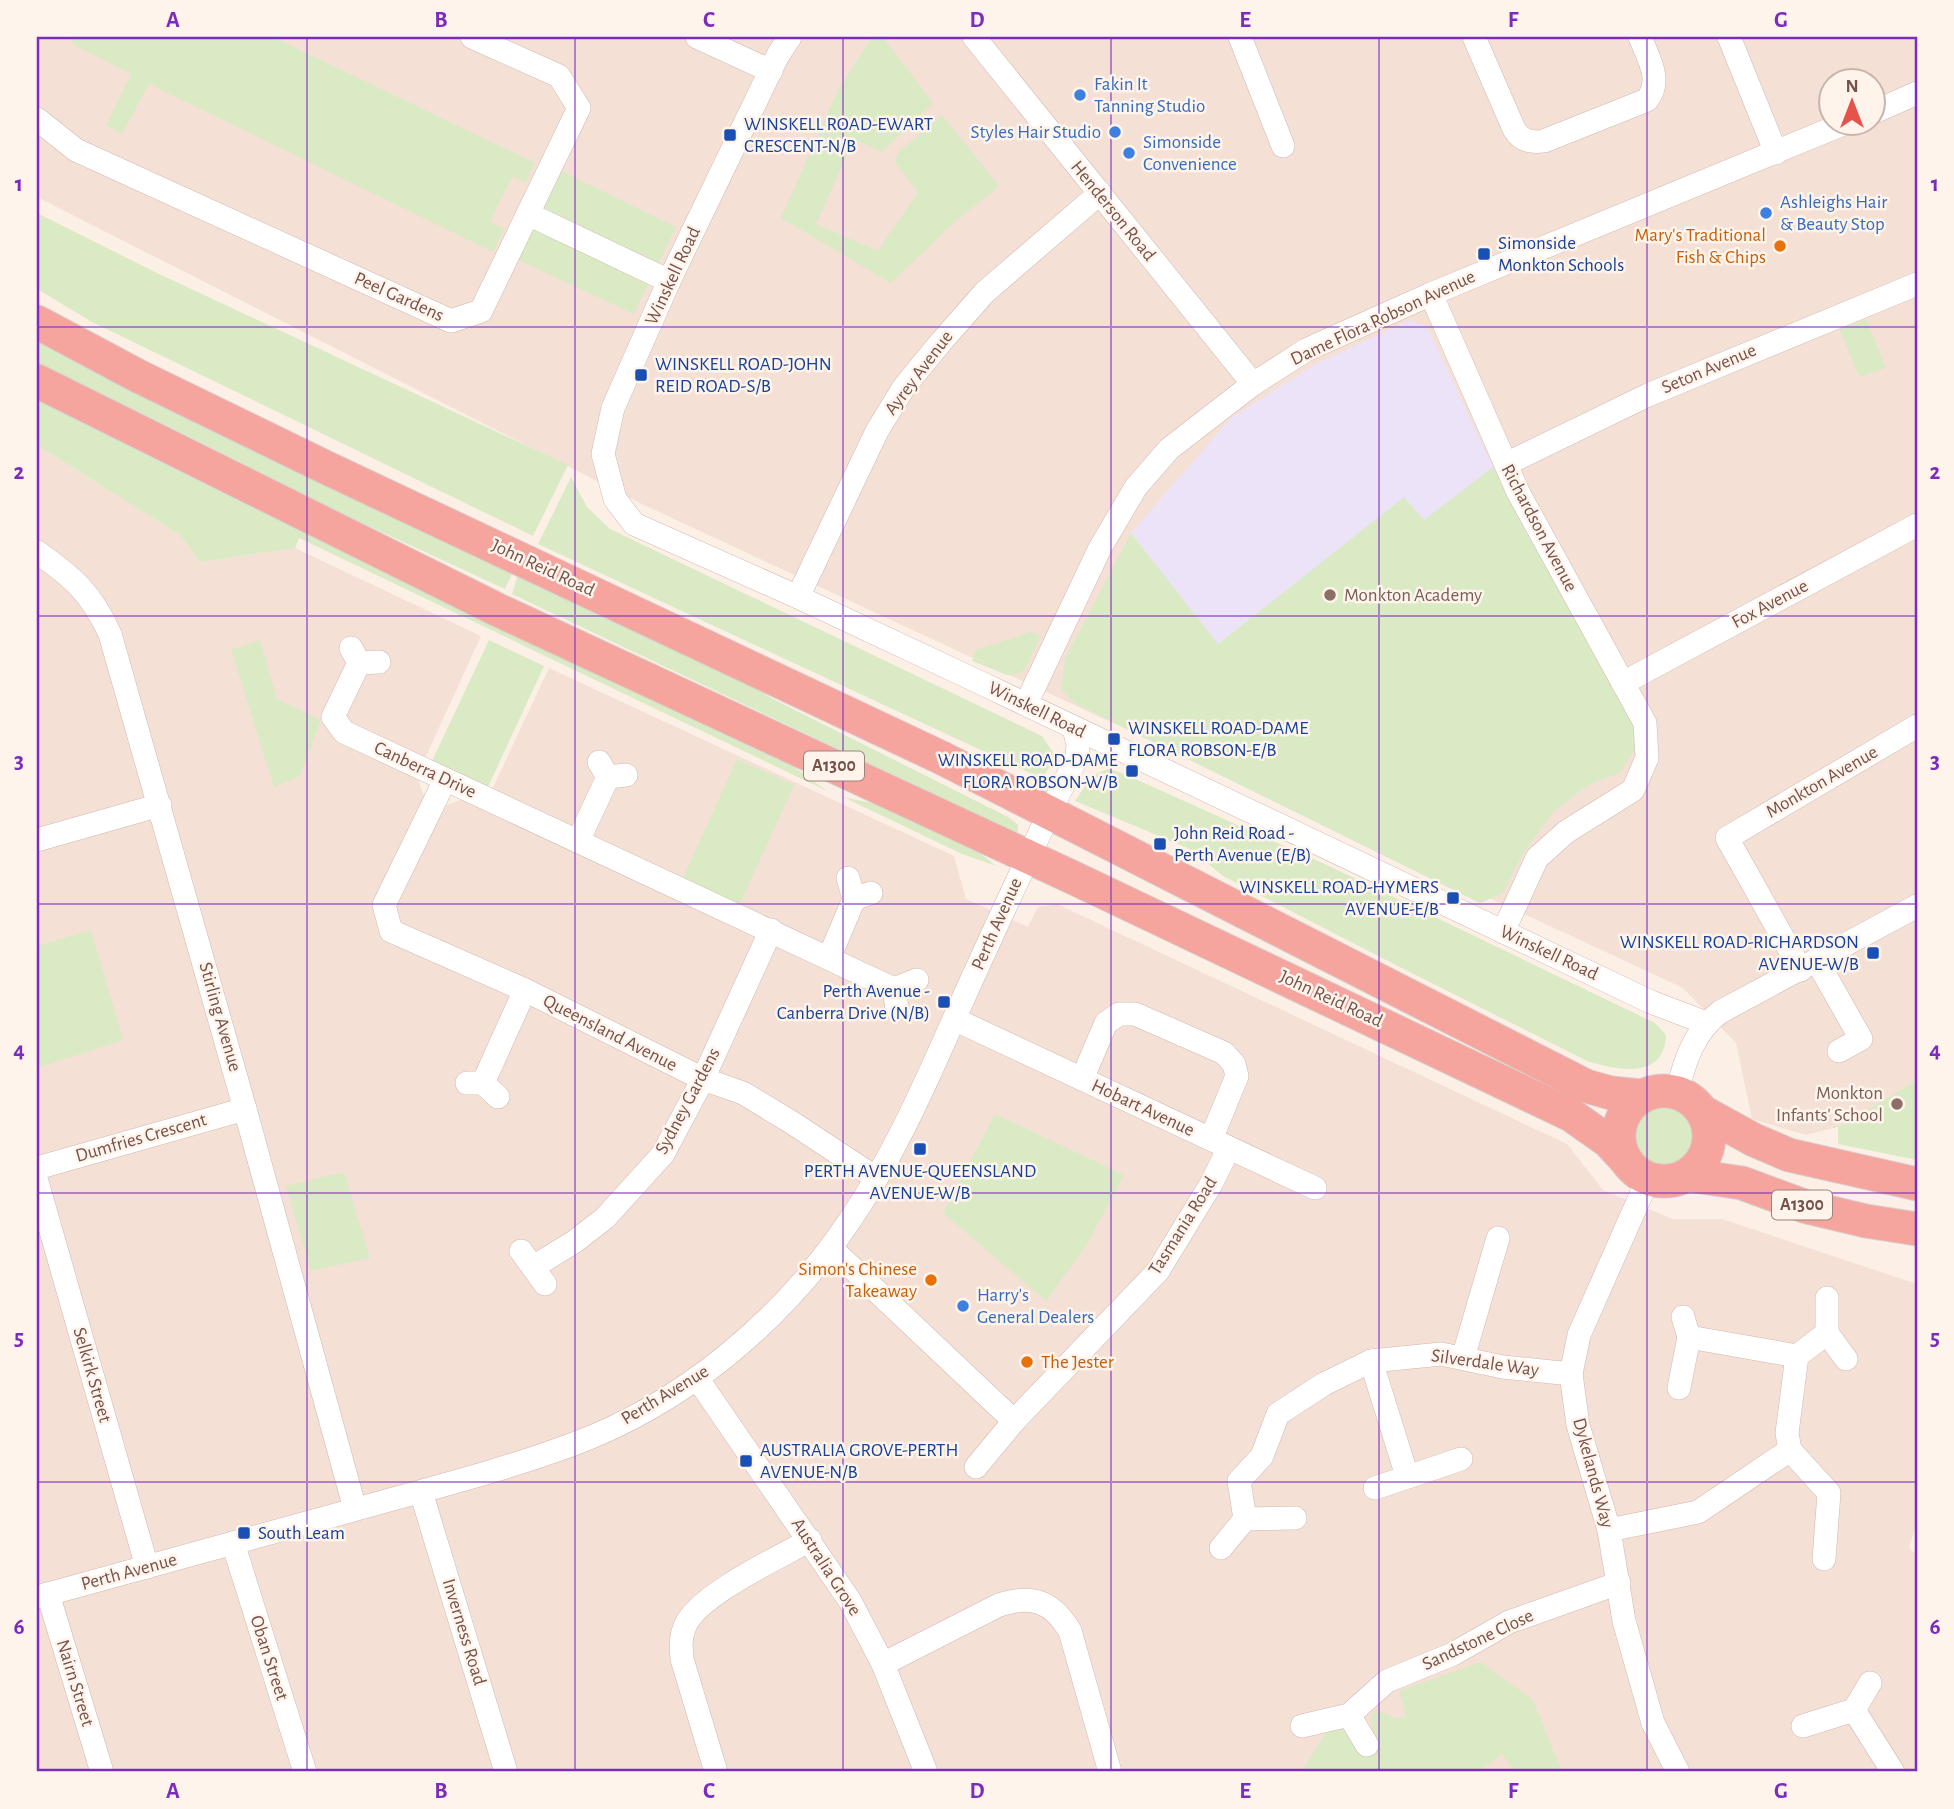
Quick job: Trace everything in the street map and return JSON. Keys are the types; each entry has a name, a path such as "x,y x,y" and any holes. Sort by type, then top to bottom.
{"highway":[{"name":"John Reid Road","path":"37,322 138,376 327,468 788,684 1050,811 1586,1086 1611,1093 1641,1096"},
{"name":"John Reid Road","path":"37,381 498,610 1571,1115 1608,1141 1636,1169"},
{"path":"1665,1090 1677,1092 1696,1103 1703,1112 1709,1132 1706,1153 1699,1165 1688,1175 1662,1181 1636,1169 1619,1145 1620,1124 1630,1105 1641,1096 1665,1090"},
{"name":"A1300","path":"1703,1112 1754,1140 1789,1155 1917,1184"},
{"path":"1789,1155 1883,1192 1917,1199"},
{"name":"A1300","path":"1688,1175 1742,1183 1807,1207 1866,1222 1917,1230"}],"street":[{"name":"Peel Gardens","path":"37,120 76,150 451,321 481,311 579,108 559,76 472,37"},
{"path":"697,37 771,71"},
{"name":"Winskell Road","path":"790,37 669,281 613,408 603,454 614,499 634,524 1026,704 1651,1002 1706,1023"},
{"name":"Henderson Road","path":"974,37 1253,384"},
{"path":"1240,37 1283,146"},
{"path":"1474,37 1518,136 1535,143 1647,100 1652,93 1655,76 1640,37"},
{"path":"1729,37 1776,153"},
{"path":"1888,106 1917,93"},
{"name":"Dame Flora Robson Avenue","path":"1026,704 1100,548 1136,487 1169,449 1253,384 1306,350 1431,294 1818,135"},
{"name":"Ayrey Avenue","path":"798,597 877,431 904,387 985,292 1100,193"},
{"path":"528,214 669,281"},
{"name":"Seton Avenue","path":"1506,464 1648,395 1917,284"},
{"name":"Richardson Avenue","path":"1431,294 1518,492 1645,723 1647,758 1633,790 1566,832 1538,858 1503,932"},
{"name":"Fox Avenue","path":"1623,683 1917,525"},
{"name":"Stirling Avenue","path":"37,552 80,586 98,608 110,634 355,1510"},
{"name":"Canberra Drive","path":"363,657 333,717 344,732 829,958 896,999 917,980"},
{"name":"Monkton Avenue","path":"1810,965 1727,838 1917,726"},
{"path":"1027,857 1077,757 1078,744 1074,729"},
{"path":"578,841 611,772"},
{"name":"Queensland Avenue","path":"445,780 384,905 391,931 525,990 703,1079 743,1093 876,1178"},
{"path":"37,839 160,805"},
{"name":"Perth Avenue","path":"43,1596 421,1492 573,1445 634,1416 697,1378 772,1316 803,1283 831,1248 876,1178 917,1101 1027,857"},
{"path":"829,958 858,890"},
{"path":"1677,1092 1692,1045 1706,1023 1720,1012 1917,906"},
{"name":"Sydney Gardens","path":"533,1268 574,1242 605,1217 663,1154 703,1079 771,930"},
{"path":"1810,965 1861,1039 1839,1051"},
{"name":"Queensland Avenue","path":"483,1088 525,990"},
{"name":"Hobart Avenue","path":"954,1019 1219,1144 1237,1076 1234,1063 1224,1053 1135,1014 1119,1014 1107,1023 1082,1079"},
{"name":"Dumfries Crescent","path":"37,1168 245,1109"},
{"path":"1219,1144 1315,1188"},
{"name":"Tasmania Road","path":"976,1467 1014,1421 1158,1270 1211,1184 1219,1144"},
{"name":"Dykelands Way","path":"1636,1169 1580,1335 1572,1374 1578,1424 1609,1530 1624,1621 1653,1723 1678,1772"},
{"name":"Selkirk Street","path":"37,1182 146,1567"},
{"path":"1463,1358 1497,1238"},
{"path":"831,1248 1014,1421"},
{"path":"1827,1298 1827,1333 1846,1359"},
{"path":"1679,1388 1686,1327 1797,1356"},
{"path":"1824,1559 1829,1493 1790,1450 1787,1433 1797,1356 1827,1333"},
{"name":"Silverdale Way","path":"1245,1519 1239,1481 1262,1456 1278,1413 1324,1384 1371,1361 1441,1354 1503,1367 1572,1374"},
{"path":"1371,1361 1407,1476"},
{"name":"Australia Grove","path":"697,1378 850,1601 883,1664 926,1772"},
{"path":"1609,1530 1698,1512 1790,1450"},
{"path":"1375,1488 1461,1459"},
{"name":"Inverness Road","path":"421,1492 506,1772"},
{"path":"1221,1548 1245,1519 1295,1518"},
{"path":"716,1772 682,1659 680,1643 685,1625 696,1609 713,1595 810,1540"},
{"name":"Oban Street","path":"233,1543 305,1772"},
{"name":"Sandstone Close","path":"1302,1726 1349,1715 1387,1681 1453,1654 1509,1622 1619,1583"},
{"name":"Nairn Street","path":"43,1596 102,1772"},
{"path":"883,1664 999,1605 1017,1599 1033,1600 1049,1607 1062,1618 1070,1631 1110,1772"},
{"path":"1803,1726 1854,1710 1870,1683"},
{"path":"1854,1710 1893,1772"},
{"path":"1349,1715 1367,1745"}],"shaded area":[{"path":"37,37 1917,37 1917,1080 1838,1127 1806,1135 1752,1119 1736,1043 1683,988 646,506 37,197"},
{"name":"Monkton Academy","path":"1410,320 1427,327 1493,467 1620,773 1590,784 1555,810 1524,852 1503,893 1480,903 1074,703 1061,689 1065,658 1131,533 1231,418 1314,365"},
{"path":"37,445 180,535 200,562 295,548 481,636 417,776 423,794 447,805 463,799 483,809 549,668 954,856 966,899 1028,927 1038,907 1057,904 1567,1144 1603,1190 1673,1219 1722,1219 1917,1284 1917,1521 1909,1548 1917,1555 1917,1772 37,1772"}],"green space":[{"path":"69,37 273,37 535,163 526,182 512,177 490,221 504,229 493,252 149,84 122,134 106,125 131,74 74,45"},
{"path":"872,37 884,39 933,103 882,152 854,139 816,224 878,251 918,192 895,163 898,153 942,115 999,186 949,227 891,283 781,218 838,90"},
{"path":"557,169 676,227 634,314 514,258"},
{"path":"37,213 157,273 568,465 533,536 92,322 37,289"},
{"path":"1866,319 1886,368 1859,377 1840,330"},
{"path":"37,340 515,567 505,589 180,439 37,364"},
{"path":"37,392 782,758 827,791 299,538 295,548 200,562 180,535 37,445"},
{"name":"Monkton Academy","path":"1493,467 1636,730 1637,745 1620,773 1590,784 1555,810 1524,852 1503,893 1480,903 1074,703 1061,689 1065,658 1131,533 1218,644 1404,497 1424,520"},
{"path":"571,477 587,507 610,529 1042,736 1055,755 1043,779 538,544"},
{"path":"519,571 711,664 775,700 1010,818 1018,825 1018,832 512,594"},
{"path":"1031,632 1041,636 1026,667 1019,674 1007,675 972,661 976,650"},
{"path":"260,640 277,699 321,720 300,776 274,787 231,650"},
{"path":"489,640 544,666 488,787 432,761"},
{"path":"737,759 794,785 740,904 683,878"},
{"path":"1109,769 1329,866 1655,1023 1666,1035 1663,1050 1657,1060 1637,1069 1587,1061 1223,876 1190,849 1075,801 1093,777"},
{"path":"843,797 872,803 971,846 996,866 962,854"},
{"path":"91,930 123,1040 37,1068 37,946"},
{"name":"Monkton Infants' School","path":"1917,1080 1917,1160 1838,1144 1838,1127"},
{"path":"1663,1104 1681,1110 1689,1118 1695,1136 1689,1154 1681,1162 1663,1168 1645,1162 1637,1154 1631,1136 1637,1118 1645,1110"},
{"path":"995,1114 1124,1175 1087,1244 1046,1301 943,1213"},
{"path":"344,1172 370,1258 311,1271 286,1186"},
{"path":"1481,1662 1533,1700 1561,1770 1516,1772 1502,1754 1477,1772 1302,1772 1327,1731 1340,1727 1366,1755 1378,1747 1370,1718 1376,1709 1396,1719 1406,1716 1399,1691"}],"place":[{"name":"Fakin It Tanning Studio","path":"1080,95"},
{"name":"Styles Hair Studio","path":"1115,132"},
{"name":"WINSKELL ROAD-EWART CRESCENT-N/B","path":"730,135"},
{"name":"Simonside Convenience","path":"1129,153"},
{"name":"Ashleighs Hair & Beauty Stop","path":"1766,213"},
{"name":"Mary's Traditional Fish & Chips","path":"1780,246"},
{"name":"Simonside Monkton Schools","path":"1484,254"},
{"name":"WINSKELL ROAD-JOHN REID ROAD-S/B","path":"641,375"},
{"name":"Monkton Academy","path":"1330,595"},
{"name":"WINSKELL ROAD-DAME FLORA ROBSON-E/B","path":"1114,739"},
{"name":"WINSKELL ROAD-DAME FLORA ROBSON-W/B","path":"1132,771"},
{"name":"John Reid Road - Perth Avenue (E/B)","path":"1160,844"},
{"name":"WINSKELL ROAD-HYMERS AVENUE-E/B","path":"1453,898"},
{"name":"WINSKELL ROAD-RICHARDSON AVENUE-W/B","path":"1873,953"},
{"name":"Perth Avenue - Canberra Drive (N/B)","path":"944,1002"},
{"name":"Monkton Infants' School","path":"1897,1104"},
{"name":"PERTH AVENUE-QUEENSLAND AVENUE-W/B","path":"920,1149"},
{"name":"Simon's Chinese Takeaway","path":"931,1280"},
{"name":"Harry's General Dealers","path":"963,1306"},
{"name":"The Jester","path":"1027,1362"},
{"name":"AUSTRALIA GROVE-PERTH AVENUE-N/B","path":"746,1461"},
{"name":"South Leam","path":"244,1533"}]}
